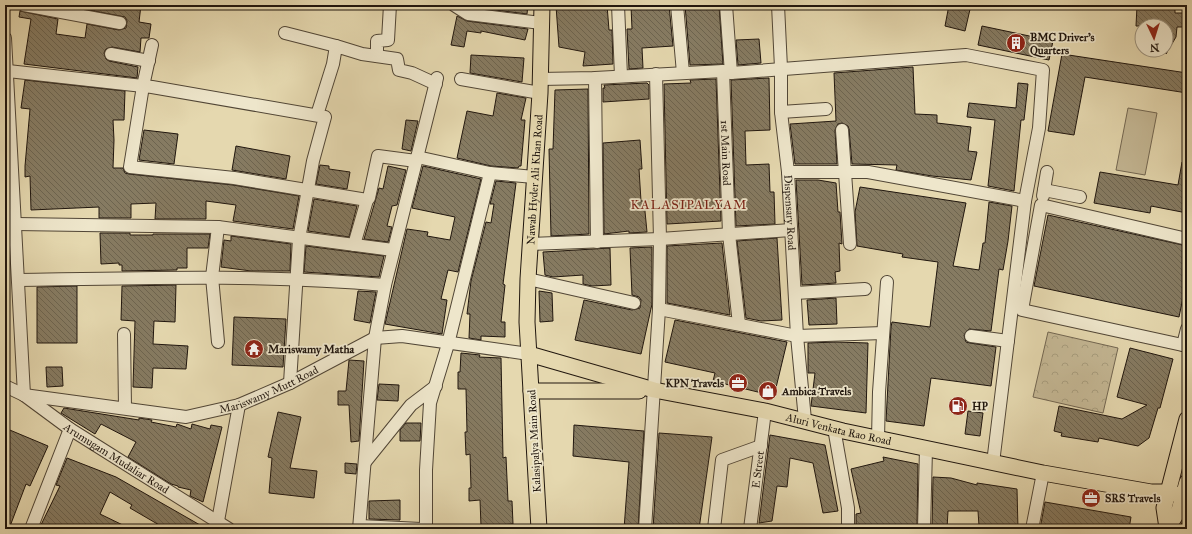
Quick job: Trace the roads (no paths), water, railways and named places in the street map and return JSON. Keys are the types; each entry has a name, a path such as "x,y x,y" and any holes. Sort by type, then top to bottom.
{"main road":[{"name":"Nawab Hyder Ali Khan Road","path":"529,354 527,322 528,279 540,86 542,5"},
{"name":"Aluri Venkata Rao Road","path":"529,354 654,390 765,411 926,449 993,463 1166,495 1185,497"},
{"name":"Kalasipalya Main Road","path":"529,354 539,529"},
{"path":"531,391 654,390"},
{"path":"1167,528 1164,508 1166,495 1187,419"},
{"path":"1167,528 1185,497"}],"street":[{"path":"24,5 120,23"},
{"path":"377,56 377,41 388,40 390,5"},
{"path":"454,5 468,14 541,23"},
{"path":"618,5 621,76"},
{"path":"677,5 683,73"},
{"name":"1st Main Road","path":"726,5 729,234 739,324"},
{"name":"Dispensary Road","path":"778,5 781,68 781,112 788,172 797,336 805,420"},
{"path":"285,33 397,60 399,70 436,81 393,250 375,338 360,527 421,529"},
{"path":"5,38 8,71 24,395"},
{"path":"152,45 143,86 130,167 234,178 367,200"},
{"path":"317,115 333,64 336,46"},
{"path":"111,54 149,61"},
{"path":"461,79 540,86 595,78 621,76 727,72 966,54 1044,70 1039,128 1025,201 993,463"},
{"path":"8,71 143,86 325,117 313,161 299,239 290,383"},
{"path":"645,529 659,309 660,239 656,74"},
{"path":"595,78 597,242"},
{"path":"781,112 826,109"},
{"path":"842,130 850,244"},
{"path":"354,245 367,200 369,198 378,156 416,159 490,173 534,177"},
{"path":"788,172 868,172 1025,201"},
{"path":"1047,172 1022,310 1185,345 1187,329"},
{"path":"426,529 426,470 430,403 448,344 490,173"},
{"path":"1044,190 1080,197"},
{"path":"1041,205 1187,239"},
{"path":"16,224 218,227 299,239 393,250"},
{"path":"218,227 212,277 218,342"},
{"path":"530,244 660,239 791,230"},
{"path":"18,280 212,277 297,280 324,279 385,285"},
{"path":"528,279 634,303"},
{"path":"878,438 887,282"},
{"path":"795,293 865,289"},
{"path":"659,309 797,336 883,333"},
{"path":"124,334 125,408"},
{"name":"Mariswamy Mutt Road","path":"24,395 125,408 186,418 239,405 290,383 375,338 402,336 448,344 529,354"},
{"path":"970,336 1008,341"},
{"name":"Arumugam Mudaliar Road","path":"5,386 24,395 70,429 229,529"},
{"path":"365,462 411,405 436,386"},
{"path":"218,521 239,405"},
{"name":"E Street","path":"750,529 765,411"},
{"path":"834,428 848,508 848,529"},
{"path":"31,529 70,429"},
{"path":"714,529 722,460 760,446"},
{"path":"924,529 926,449"},
{"path":"1032,529 1043,473"}],"place":[{"name":"BMC Driver's Quarters","path":"1016,43"},
{"name":"Mariswamy Matha","path":"254,349"},
{"name":"KPN Travels","path":"738,383"},
{"name":"Ambica Travels","path":"768,391"},
{"name":"HP","path":"958,406"},
{"name":"SRS Travels","path":"1091,498"}],"district":[{"name":"KALASIPALYAM","path":"689,204"}]}
